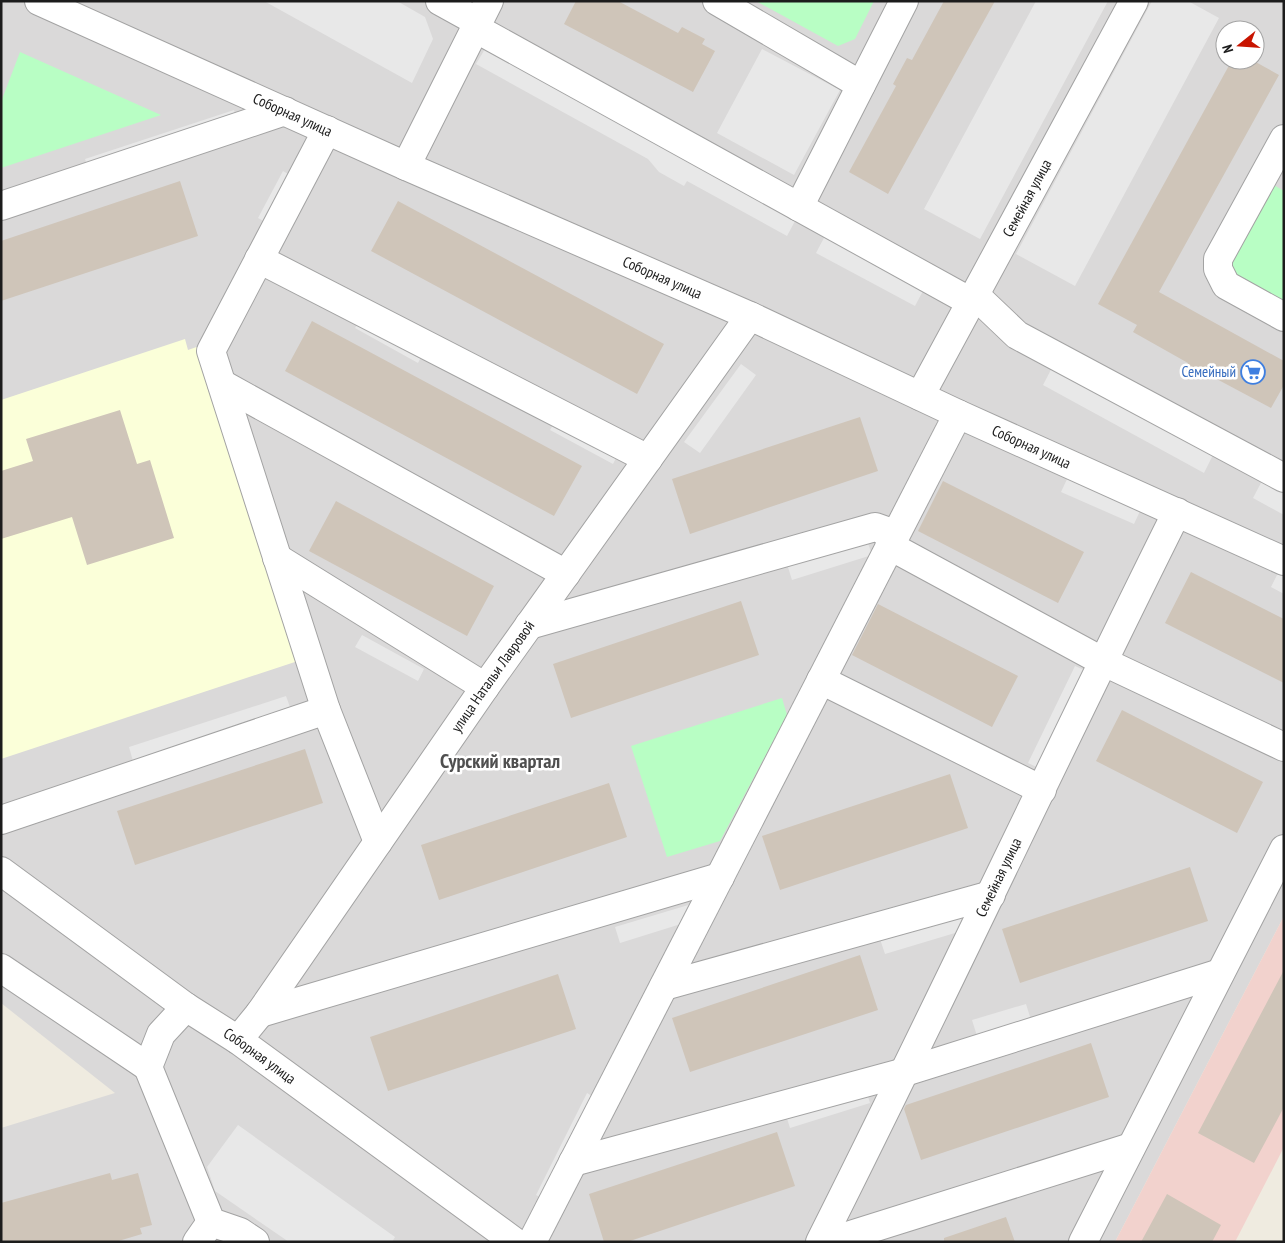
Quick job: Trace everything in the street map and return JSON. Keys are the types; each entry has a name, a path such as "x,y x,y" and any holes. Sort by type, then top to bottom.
{"street":[{"name":"Соборная улица","path":"39,1 406,166 750,316 958,414 1284,561"},
{"path":"440,1 481,17 799,207 973,299 1017,335 1283,474"},
{"path":"717,1 861,85"},
{"path":"799,207 904,1"},
{"name":"Семейная улица","path":"920,396 1134,1"},
{"path":"406,166 481,17"},
{"path":"1,206 284,111"},
{"path":"327,130 211,350 326,710 378,842"},
{"path":"1284,139 1218,259 1218,269 1226,285 1284,317"},
{"path":"259,259 648,459"},
{"name":"улица Натальи Лавровой","path":"238,1040 260,1012 529,624 750,316"},
{"path":"222,384 566,574"},
{"path":"532,1242 958,414"},
{"name":"Семейная улица","path":"820,1242 1042,790 1102,661 1177,512"},
{"path":"529,624 875,527 889,532 890,546"},
{"path":"890,546 1102,661 1284,747"},
{"path":"277,558 485,687"},
{"path":"821,680 1042,790"},
{"path":"1,820 326,710"},
{"path":"1083,1242 1284,849"},
{"name":"Соборная улица","path":"1,871 186,1007 238,1040 516,1242"},
{"path":"260,1012 720,877"},
{"path":"664,986 991,895"},
{"path":"1,968 148,1066 204,1232 240,1232 254,1242"},
{"path":"574,1162 905,1072 1220,973"},
{"path":"148,1066 161,1034 186,1007"},
{"path":"828,1242 1131,1147"}],"shaded area":[{"path":"1,1 1284,1 1284,916 1115,1242 1,1242 1,1128 115,1093 1,1003"},
{"path":"264,1 397,1 425,17 433,39 412,83"},
{"path":"1036,1 1108,1 980,239 924,209"},
{"path":"1152,1 1188,1 1219,18 1215,20 1215,25 1075,286 1016,254"},
{"path":"485,49 795,221 787,236 687,181 684,186 659,172 648,159 476,64"},
{"path":"762,49 840,90 794,175 717,133"},
{"path":"234,110 238,123 89,171 85,159"},
{"path":"283,171 295,178 271,225 258,218"},
{"path":"825,236 924,289 915,306 816,253"},
{"path":"362,316 424,351 418,363 355,328"},
{"path":"185,339 188,350 205,344 304,659 1,759 1,400"},
{"path":"741,364 756,375 700,453 684,442"},
{"path":"1054,364 1215,451 1204,473 1043,385"},
{"path":"557,418 619,452 613,464 550,430"},
{"path":"1068,477 1141,509 1134,524 1061,492"},
{"path":"1263,479 1284,491 1284,515 1253,498"},
{"path":"867,540 872,555 792,580 787,564"},
{"path":"1278,573 1284,576 1284,594 1271,587"},
{"path":"362,635 424,669 418,681 355,647"},
{"path":"1075,666 1091,673 1043,770 1028,763"},
{"path":"286,696 291,710 133,761 129,747"},
{"path":"695,903 700,918 620,943 615,927"},
{"path":"960,914 965,930 885,954 880,939"},
{"path":"1284,916 1284,1147 1235,1242 1115,1242"},
{"path":"1026,1004 1031,1020 977,1036 972,1020"},
{"path":"865,1087 870,1103 790,1128 785,1112"},
{"path":"587,1093 600,1101 550,1202 536,1195"},
{"path":"238,1125 395,1237 392,1242 289,1242 215,1191 207,1167"}],"green space":[{"path":"756,1 874,1 855,39 838,46"},
{"path":"20,52 161,115 1,168 1,102"},
{"path":"1272,184 1284,191 1284,309 1223,276"},
{"path":"782,698 787,715 720,841 667,857 631,746"}],"building":[{"path":"576,1 618,1 678,33 682,27 705,39 702,44 715,51 693,92 564,24"},
{"path":"944,1 995,1 888,194 849,172 896,86 893,84 907,58 912,60"},
{"path":"1265,67 1279,75 1159,292 1284,361 1284,385 1271,408 1211,376 1209,380 1186,367 1188,363 1133,332 1137,325 1098,304 1227,70 1265,70"},
{"path":"180,181 198,236 1,301 1,241"},
{"path":"398,201 664,344 637,394 371,251"},
{"path":"312,321 582,466 554,516 285,371"},
{"path":"120,410 137,464 150,460 174,538 87,565 72,517 1,539 1,471 33,461 26,439"},
{"path":"860,417 878,471 690,534 672,479"},
{"path":"943,481 1084,552 1058,603 918,531"},
{"path":"336,501 494,586 467,636 309,551"},
{"path":"1191,572 1284,619 1284,683 1165,623"},
{"path":"741,601 759,655 571,718 553,664"},
{"path":"878,604 1018,676 992,727 852,655"},
{"path":"1122,710 1263,782 1237,833 1096,761"},
{"path":"305,749 323,803 135,865 117,811"},
{"path":"950,774 968,828 780,890 762,836"},
{"path":"609,783 627,837 439,900 421,845"},
{"path":"1190,867 1208,921 1020,983 1002,929"},
{"path":"860,955 878,1010 690,1072 672,1018"},
{"path":"1284,970 1284,1107 1254,1163 1198,1133"},
{"path":"558,974 576,1029 388,1091 370,1037"},
{"path":"1091,1043 1109,1097 921,1160 904,1109 906,1105"},
{"path":"777,1132 795,1186 627,1242 604,1242 589,1194"},
{"path":"110,1173 112,1180 138,1173 152,1225 140,1228 142,1234 115,1242 1,1242 1,1203"},
{"path":"1167,1194 1221,1225 1212,1242 1141,1242"},
{"path":"1006,1217 1015,1242 944,1242 944,1238"}],"place":[{"name":"Семейный","path":"1253,372"}],"district":[{"name":"Сурский квартал","path":"500,761"}]}
